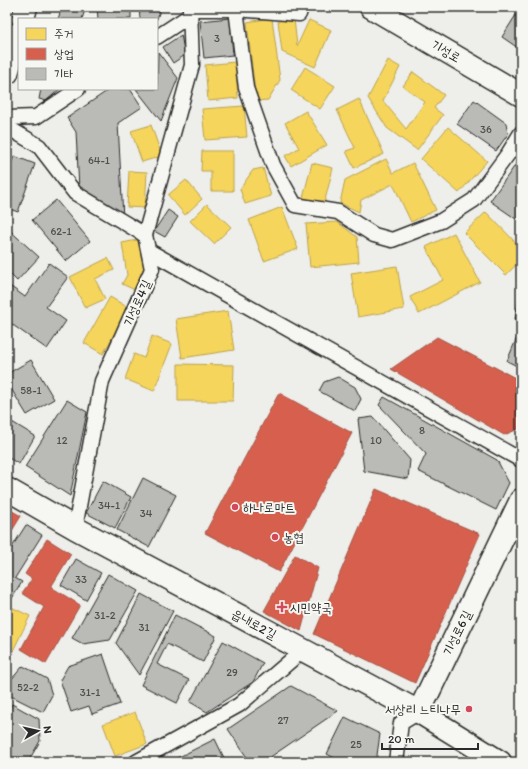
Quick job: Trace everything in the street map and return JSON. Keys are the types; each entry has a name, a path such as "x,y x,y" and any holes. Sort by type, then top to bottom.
{"street":[{"path":"23,18 26,7"},
{"name":"기성로","path":"371,7 521,95"},
{"path":"7,73 18,36"},
{"name":"읍내로2길","path":"7,489 75,528 419,712 500,762"},
{"name":"기성로6길","path":"419,712 521,500"}],"lane":[{"path":"158,36 189,11 236,9 298,14 301,7"},
{"path":"236,9 246,88 273,165 294,205 338,212 374,235 392,240 441,221 474,200 508,154 521,133"},
{"name":"기성로4길","path":"75,528 102,381 152,269 145,235 192,65 189,11"},
{"path":"7,118 36,117 76,90"},
{"path":"7,126 39,146 75,193 145,235"},
{"path":"149,251 521,460"},
{"path":"136,762 239,705 303,650"},
{"path":"396,762 401,723 419,712"}],"building: 주거":[{"path":"272,18 280,80 268,100 256,101 247,22"},
{"path":"294,19 297,46 309,20 331,30 315,67 282,52 278,21"},
{"path":"388,60 400,67 383,101 406,129 425,102 403,86 413,72 444,95 434,108 443,115 417,150 387,128 368,98"},
{"path":"235,62 238,98 208,101 205,65"},
{"path":"305,67 335,86 320,109 291,90"},
{"path":"359,99 384,154 354,168 346,151 355,148 337,110"},
{"path":"244,106 247,137 205,140 202,109"},
{"path":"306,111 327,145 291,166 285,156 299,148 285,123"},
{"path":"151,125 162,156 142,162 131,131"},
{"path":"448,127 487,161 459,193 421,159"},
{"path":"202,151 233,151 233,191 211,191 211,171 201,171"},
{"path":"386,159 393,173 413,163 436,210 411,222 393,184 361,200 359,212 340,203 345,180"},
{"path":"312,163 333,168 324,204 303,198"},
{"path":"263,168 271,196 245,204 240,189 253,170"},
{"path":"129,171 147,172 145,208 127,207"},
{"path":"186,180 202,199 185,215 168,195"},
{"path":"207,204 231,227 214,244 190,221"},
{"path":"282,207 298,249 264,261 249,220"},
{"path":"486,212 521,248 521,260 506,275 464,233"},
{"path":"337,222 357,237 359,262 310,267 306,224"},
{"path":"454,233 480,282 419,314 410,297 443,280 426,247"},
{"path":"142,239 147,267 135,290 122,284 127,275 122,243"},
{"path":"108,258 114,270 95,279 105,299 85,308 70,277"},
{"path":"397,266 404,309 358,317 351,273"},
{"path":"110,297 129,308 103,354 84,343"},
{"path":"228,311 234,350 182,358 176,319"},
{"path":"152,336 172,344 154,391 125,379 134,354 144,358"},
{"path":"178,364 234,365 233,401 178,401"},
{"path":"7,605 30,616 7,663"},
{"path":"135,712 147,744 115,756 103,724"}],"building: 상업":[{"path":"437,337 521,381 521,428 504,435 391,369"},
{"path":"279,393 352,433 279,572 205,533"},
{"path":"376,489 480,534 415,683 314,634"},
{"path":"7,508 21,516 7,539"},
{"path":"47,539 71,554 51,587 80,605 46,664 21,649 44,607 22,593 32,579 25,574"},
{"path":"295,555 318,568 301,631 264,611"}],"building: 기타":[{"path":"62,7 86,7 82,18 58,18"},
{"path":"97,7 131,7 131,18 98,18"},
{"path":"139,7 161,7 157,18 140,18"},
{"path":"521,7 521,50 502,37"},
{"path":"230,18 233,55 204,58 200,21"},
{"path":"181,35 185,55 173,63 163,47"},
{"path":"158,52 178,78 161,121 137,90 158,90"},
{"path":"41,90 59,90 46,101 39,99"},
{"path":"109,90 131,90 142,107 118,123 123,218 79,189 76,132 67,118"},
{"path":"474,100 506,123 508,134 496,151 457,124"},
{"path":"14,156 35,164 18,212 7,208 7,174"},
{"path":"521,157 521,212 516,219 490,201"},
{"path":"56,200 90,241 66,261 32,220"},
{"path":"168,210 178,217 165,237 154,231"},
{"path":"7,228 39,257 17,281 7,271"},
{"path":"49,263 68,277 46,307 66,321 47,349 7,321 7,284 25,297"},
{"path":"521,287 521,320 515,319"},
{"path":"521,328 521,368 507,361"},
{"path":"31,360 54,399 27,415 7,382 7,374"},
{"path":"338,377 355,387 361,399 355,411 319,391 324,382"},
{"path":"384,397 497,460 509,483 496,510 418,471 426,454 379,405"},
{"path":"67,400 87,412 70,496 25,467"},
{"path":"373,417 410,460 408,479 364,471 358,419"},
{"path":"7,419 35,436 19,464 7,457"},
{"path":"143,478 176,495 149,547 117,530"},
{"path":"103,481 131,497 115,528 86,513"},
{"path":"26,525 42,535 15,578 22,582 11,600 7,598 7,555"},
{"path":"521,547 521,556 518,554"},
{"path":"76,559 101,573 86,600 61,585"},
{"path":"108,574 138,591 110,640 83,644 72,638"},
{"path":"141,594 173,611 139,675 116,643"},
{"path":"175,615 216,636 203,662 167,644 157,664 189,680 177,703 141,685"},
{"path":"223,641 263,663 253,682 207,712 190,702"},
{"path":"103,654 120,704 92,714 89,706 71,712 60,680 68,666"},
{"path":"23,666 47,679 52,695 43,712 7,694 7,679 10,681"},
{"path":"291,686 338,711 263,762 250,762 228,729"},
{"path":"12,704 39,719 40,741 28,762 20,762 7,755 7,713"},
{"path":"345,717 380,734 376,762 342,762 327,754"},
{"path":"215,739 226,762 169,762"}],"place":[{"name":"하나로마트","path":"235,507"},
{"name":"농협","path":"275,537"},
{"name":"시민약국","path":"282,607"},
{"name":"서상리 느티나무","path":"469,709"}]}
